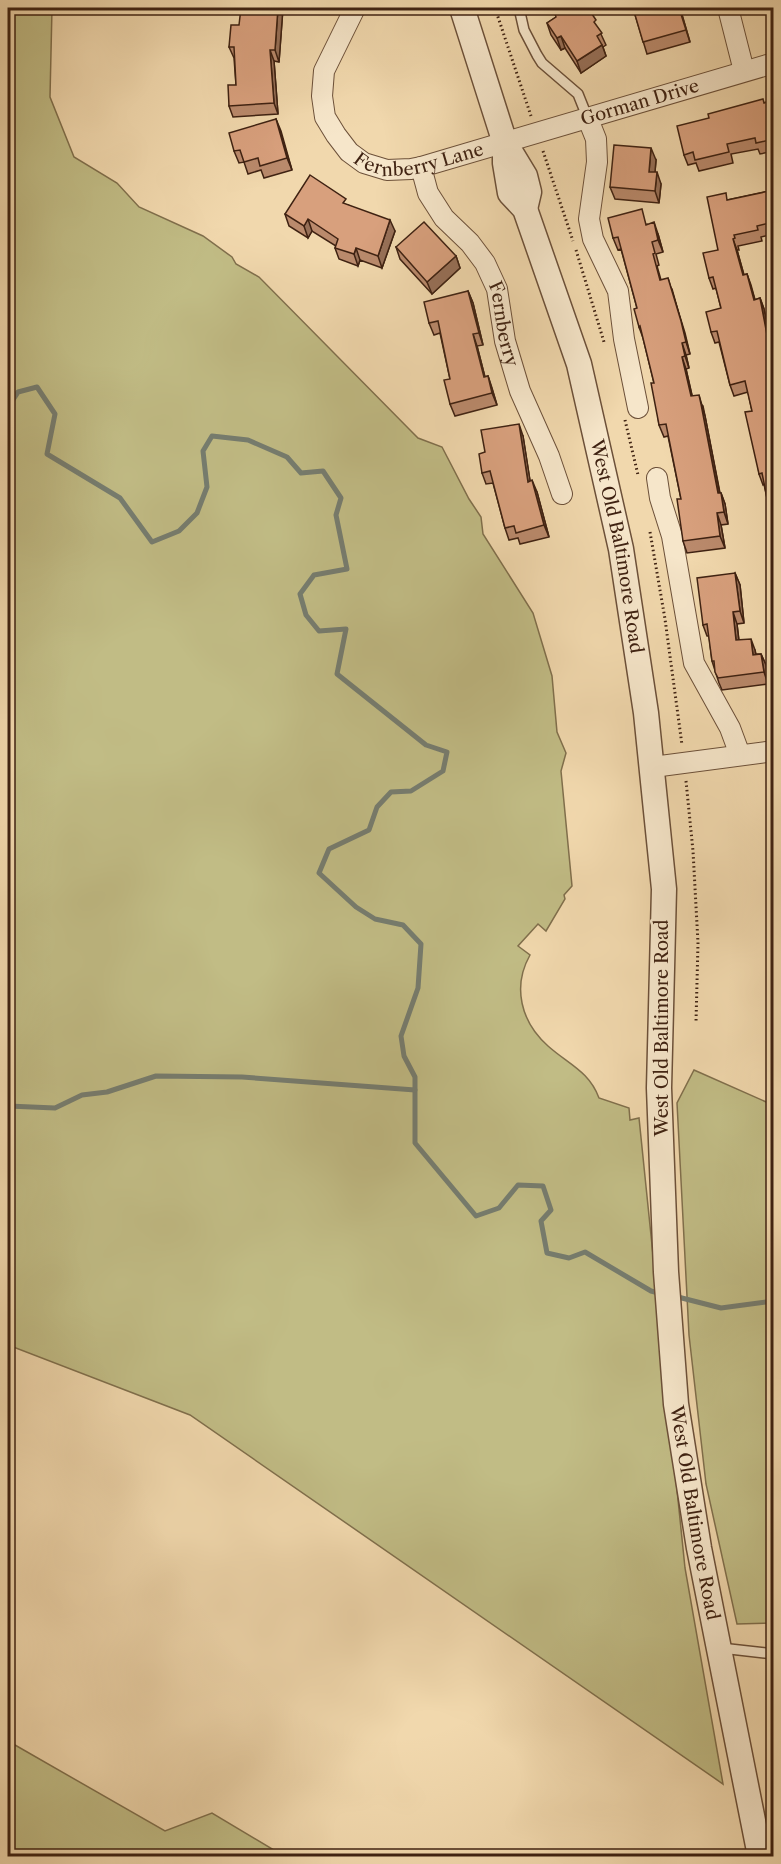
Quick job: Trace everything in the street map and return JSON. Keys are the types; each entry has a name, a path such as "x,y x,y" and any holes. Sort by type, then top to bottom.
{"street":[{"name":"Fernberry Lane","path":"355,8 324,71 322,96 325,117 349,152 364,162 387,170 411,169 506,142"},
{"name":"West Old Baltimore Road","path":"462,8 506,142 505,163 510,193 525,208 579,364 621,549 653,767 664,889 659,1088 668,1314 676,1404 699,1548 760,1857"},
{"path":"728,8 744,71"},
{"name":"Gorman Drive","path":"506,142 774,63"},
{"path":"588,118 596,139 597,162 589,219 593,239 618,291 624,339 638,408"},
{"name":"Fernberry","path":"421,167 428,193 444,218 470,243 485,263 497,289 505,341 520,391 549,456 562,494"},
{"path":"657,477 660,498 672,536 694,663 730,728 740,755"},
{"path":"653,767 774,751"}],"lane":[{"path":"519,8 524,30 537,55 578,94 588,118"},
{"path":"718,1648 774,1654"}],"shaded area":[{"path":"8,8 52,8 50,97 74,157 117,183 139,207 203,236 232,257 236,264 259,277 418,438 442,447 481,517 483,534 533,613 552,676 557,732 566,753 561,771 572,886 564,895 565,899 546,931 538,924 518,946 530,955 521,979 522,1003 531,1026 539,1037 584,1074 599,1098 629,1108 630,1120 639,1118 685,1568 723,1784 190,1415 8,1345"},
{"path":"694,1070 773,1105 773,1623 737,1624 706,1484 689,1335 677,1103"},
{"path":"8,1741 165,1831 212,1813 284,1856 8,1856"}],"building":[{"path":"241,8 278,8 275,50 270,50 274,103 229,106 228,85 236,85 234,47 229,47 231,25 239,25"},
{"path":"553,8 588,8 602,33 597,36 602,45 577,61 561,36 557,38 547,23 556,17"},
{"path":"633,8 679,8 686,30 643,42"},
{"path":"763,99 764,103 774,100 774,139 756,143 755,138 727,144 729,152 695,160 693,152 684,155 677,126 709,118 708,114"},
{"path":"276,119 287,158 260,166 258,158 244,162 240,150 234,151 229,133"},
{"path":"614,145 651,148 649,172 657,172 655,191 610,187"},
{"path":"310,175 346,199 343,203 390,220 378,256 356,248 354,254 335,248 338,239 308,219 304,226 285,214"},
{"path":"774,190 774,222 757,226 758,230 734,235 733,239 743,275 747,274 754,300 760,298 768,340 771,339 774,348 774,513 770,513 762,473 759,474 745,412 752,411 745,381 730,385 717,331 711,332 706,312 721,308 713,277 709,278 703,253 718,250 707,197 726,193 727,200"},
{"path":"642,209 646,225 654,222 658,240 652,242 655,253 653,254 660,280 668,278 681,321 686,342 682,343 685,356 682,357 691,396 699,395 718,493 721,493 724,512 717,513 720,536 683,541 677,499 681,499 666,424 659,425 651,383 654,383 634,309 637,308 618,237 613,238 608,218"},
{"path":"424,222 456,256 427,282 396,247"},
{"path":"468,291 479,333 473,334 484,377 488,376 492,393 450,404 444,380 450,379 438,321 429,323 424,302"},
{"path":"519,424 528,482 532,480 544,525 516,533 514,526 505,528 490,471 482,473 479,454 485,452 481,430"},
{"path":"735,573 740,611 733,612 736,640 751,639 753,655 761,654 764,672 718,678 714,661 712,661 707,624 703,625 697,578"}],"waterway":[{"path":"8,407 18,392 37,387 55,414 47,454 120,498 152,542 179,531 197,513 207,487 203,451 212,436 248,440 287,457 301,473 323,471 341,498 336,515 347,569 314,575 300,594 306,615 319,631 346,629 337,674 426,745 447,752 443,771 411,791 391,792 377,807 369,830 329,849 319,873 356,907 375,919 403,925 421,944 418,988 401,1036 404,1056 415,1077 415,1143 476,1216 499,1208 518,1185 543,1186 551,1210 541,1221 547,1253 569,1258 585,1252 651,1291 662,1294"},
{"path":"8,1106 55,1108 82,1095 107,1092 156,1076 242,1077 415,1090"},
{"path":"674,1296 721,1308 774,1301"}]}
